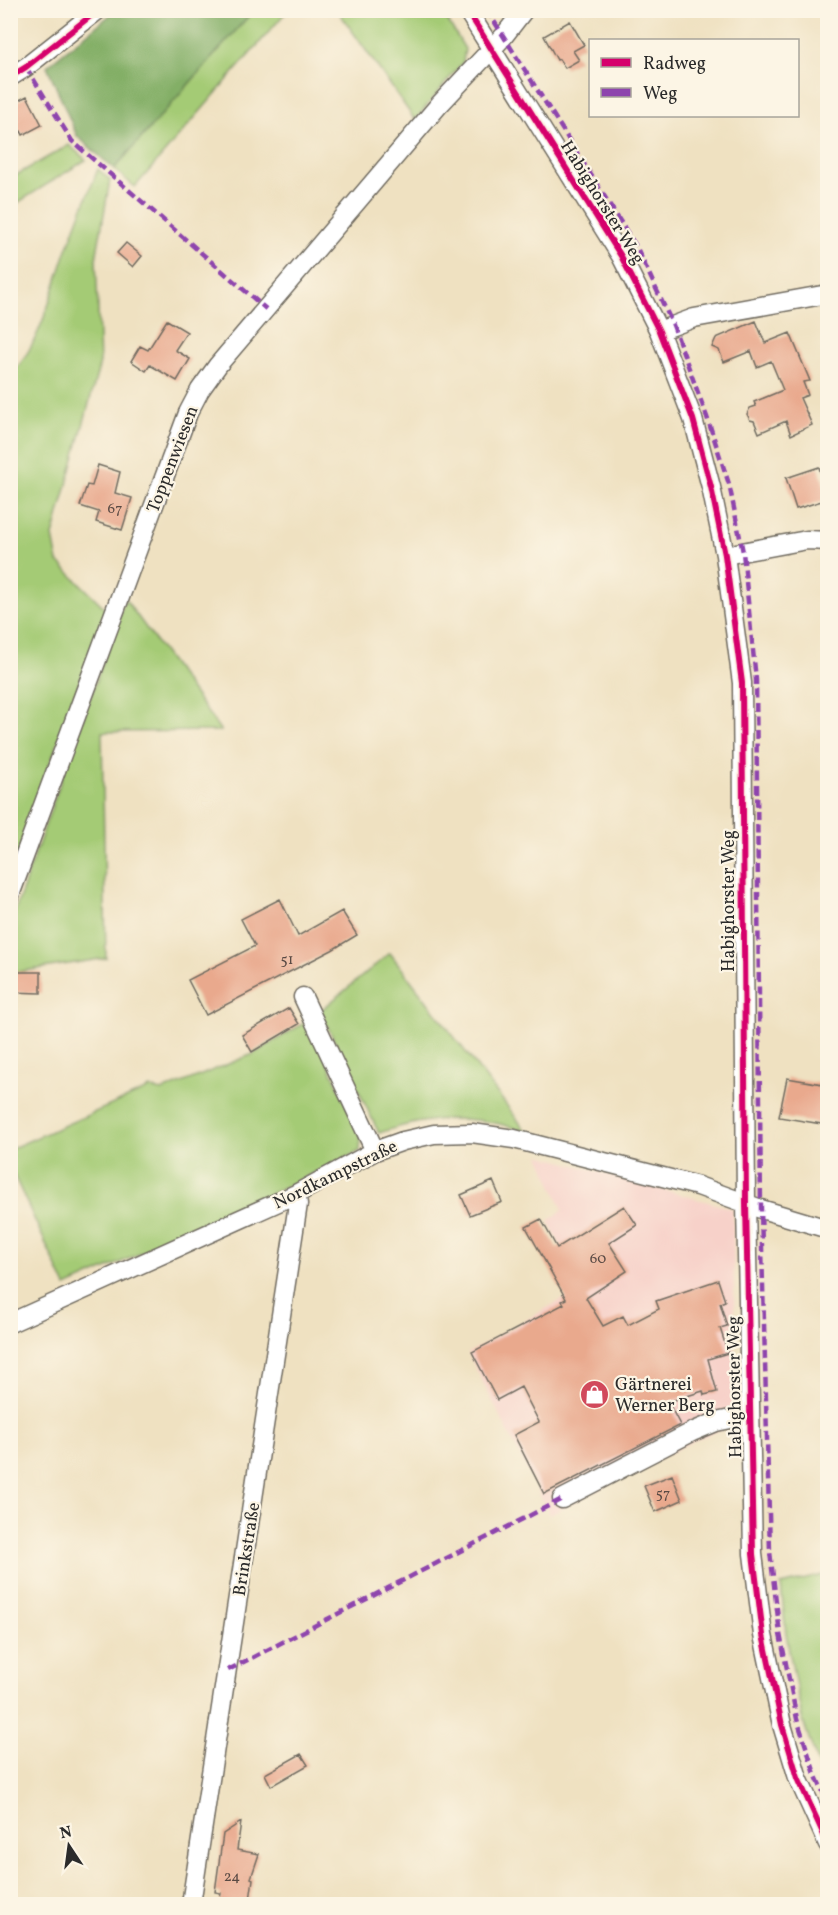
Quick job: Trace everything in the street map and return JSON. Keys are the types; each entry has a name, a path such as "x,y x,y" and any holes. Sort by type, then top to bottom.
{"street":[{"path":"10,77 98,10"},
{"name":"Habighorster Weg","path":"466,10 621,256 659,331 693,419 711,487 725,555 742,683 746,1203 753,1554 763,1635 782,1725 795,1767 828,1844"},
{"name":"Toppenwiesen","path":"10,895 188,413 200,390 218,364 439,105 524,10"},
{"path":"659,331 694,318 828,294"},
{"path":"725,555 807,540 828,541"},
{"path":"303,997 375,1151"},
{"name":"Nordkampstraße","path":"10,1323 296,1194 375,1151 403,1141 434,1134 472,1133 514,1139 698,1186 828,1229"},
{"name":"Brinkstraße","path":"191,1905 298,1204 296,1194"},
{"path":"562,1499 692,1432 716,1422 750,1415"}],"shaded area":[{"path":"539,1155 733,1209 736,1424 695,1440 550,1515 468,1353 582,1288 548,1221 563,1210"}],"green space":[{"path":"115,11 253,11 114,169 77,136 47,66"},
{"path":"253,11 287,11 135,187 114,169"},
{"path":"338,11 442,11 465,49 463,62 415,120"},
{"path":"69,145 86,160 11,207 11,178"},
{"path":"98,169 110,180 96,259 100,363 53,536 58,562 106,609 11,872 11,374 21,363 37,334"},
{"path":"125,599 221,731 102,732 106,958 11,973 11,922"},
{"path":"390,953 527,1132 495,1123 451,1119 422,1122 379,1133 320,1011"},
{"path":"309,1020 361,1137 360,1151 66,1287 11,1169 10,1149 150,1088 162,1091 253,1054"},
{"path":"828,1574 827,1791 802,1718 786,1634 781,1585"}],"building":[{"path":"570,21 584,45 573,51 579,60 565,68 559,59 557,60 544,36"},
{"path":"27,96 42,125 23,135 21,131 10,137 10,105"},
{"path":"126,243 142,256 133,267 117,253"},
{"path":"167,320 187,332 175,350 190,359 177,381 150,365 146,371 131,361 140,346 148,350"},
{"path":"756,321 765,343 790,333 810,381 803,382 808,395 800,398 812,425 791,435 786,421 759,433 754,421 750,420 747,414 750,408 756,406 754,402 783,390 771,361 757,367 751,351 724,362 719,350 712,347 716,338"},
{"path":"98,465 120,472 115,493 132,498 122,530 96,522 99,512 80,506 87,485 92,486"},
{"path":"819,467 828,499 796,509 786,478"},
{"path":"280,899 298,936 342,911 357,935 206,1015 188,980 255,946 241,919"},
{"path":"10,972 41,972 41,993 10,992"},
{"path":"289,1008 299,1024 252,1052 242,1035"},
{"path":"787,1078 828,1085 828,1125 779,1117"},
{"path":"493,1181 502,1202 470,1215 461,1195"},
{"path":"624,1206 637,1225 609,1243 627,1271 586,1298 603,1326 623,1316 628,1325 659,1309 656,1301 718,1280 725,1301 720,1303 727,1326 720,1328 728,1353 708,1359 717,1392 704,1395 703,1391 668,1402 680,1425 544,1494 514,1435 539,1422 521,1387 497,1400 472,1352 564,1304 562,1301 566,1299 526,1227 541,1219 557,1248"},
{"path":"672,1475 682,1500 655,1512 644,1486"},
{"path":"301,1754 308,1765 271,1786 265,1774"},
{"path":"241,1822 237,1850 259,1854 251,1878 253,1879 250,1900 240,1905 219,1905 221,1893 215,1892 223,1834"}],"marked path":[{"path":"487,10 637,248 673,325 707,417 729,484 743,552 756,680 761,1209 770,1552 780,1634 797,1719 815,1774 828,1803"},
{"path":"26,67 72,141 266,309"},
{"path":"228,1670 562,1499"}],"cycle path":[{"path":"10,77 98,10"},
{"path":"467,10 621,256 659,331 693,419 711,487 725,555 742,683 746,1203 753,1554 763,1635 782,1725 798,1778 828,1844"}],"place":[{"name":"Gärtnerei Werner Berg","path":"594,1394"}]}
